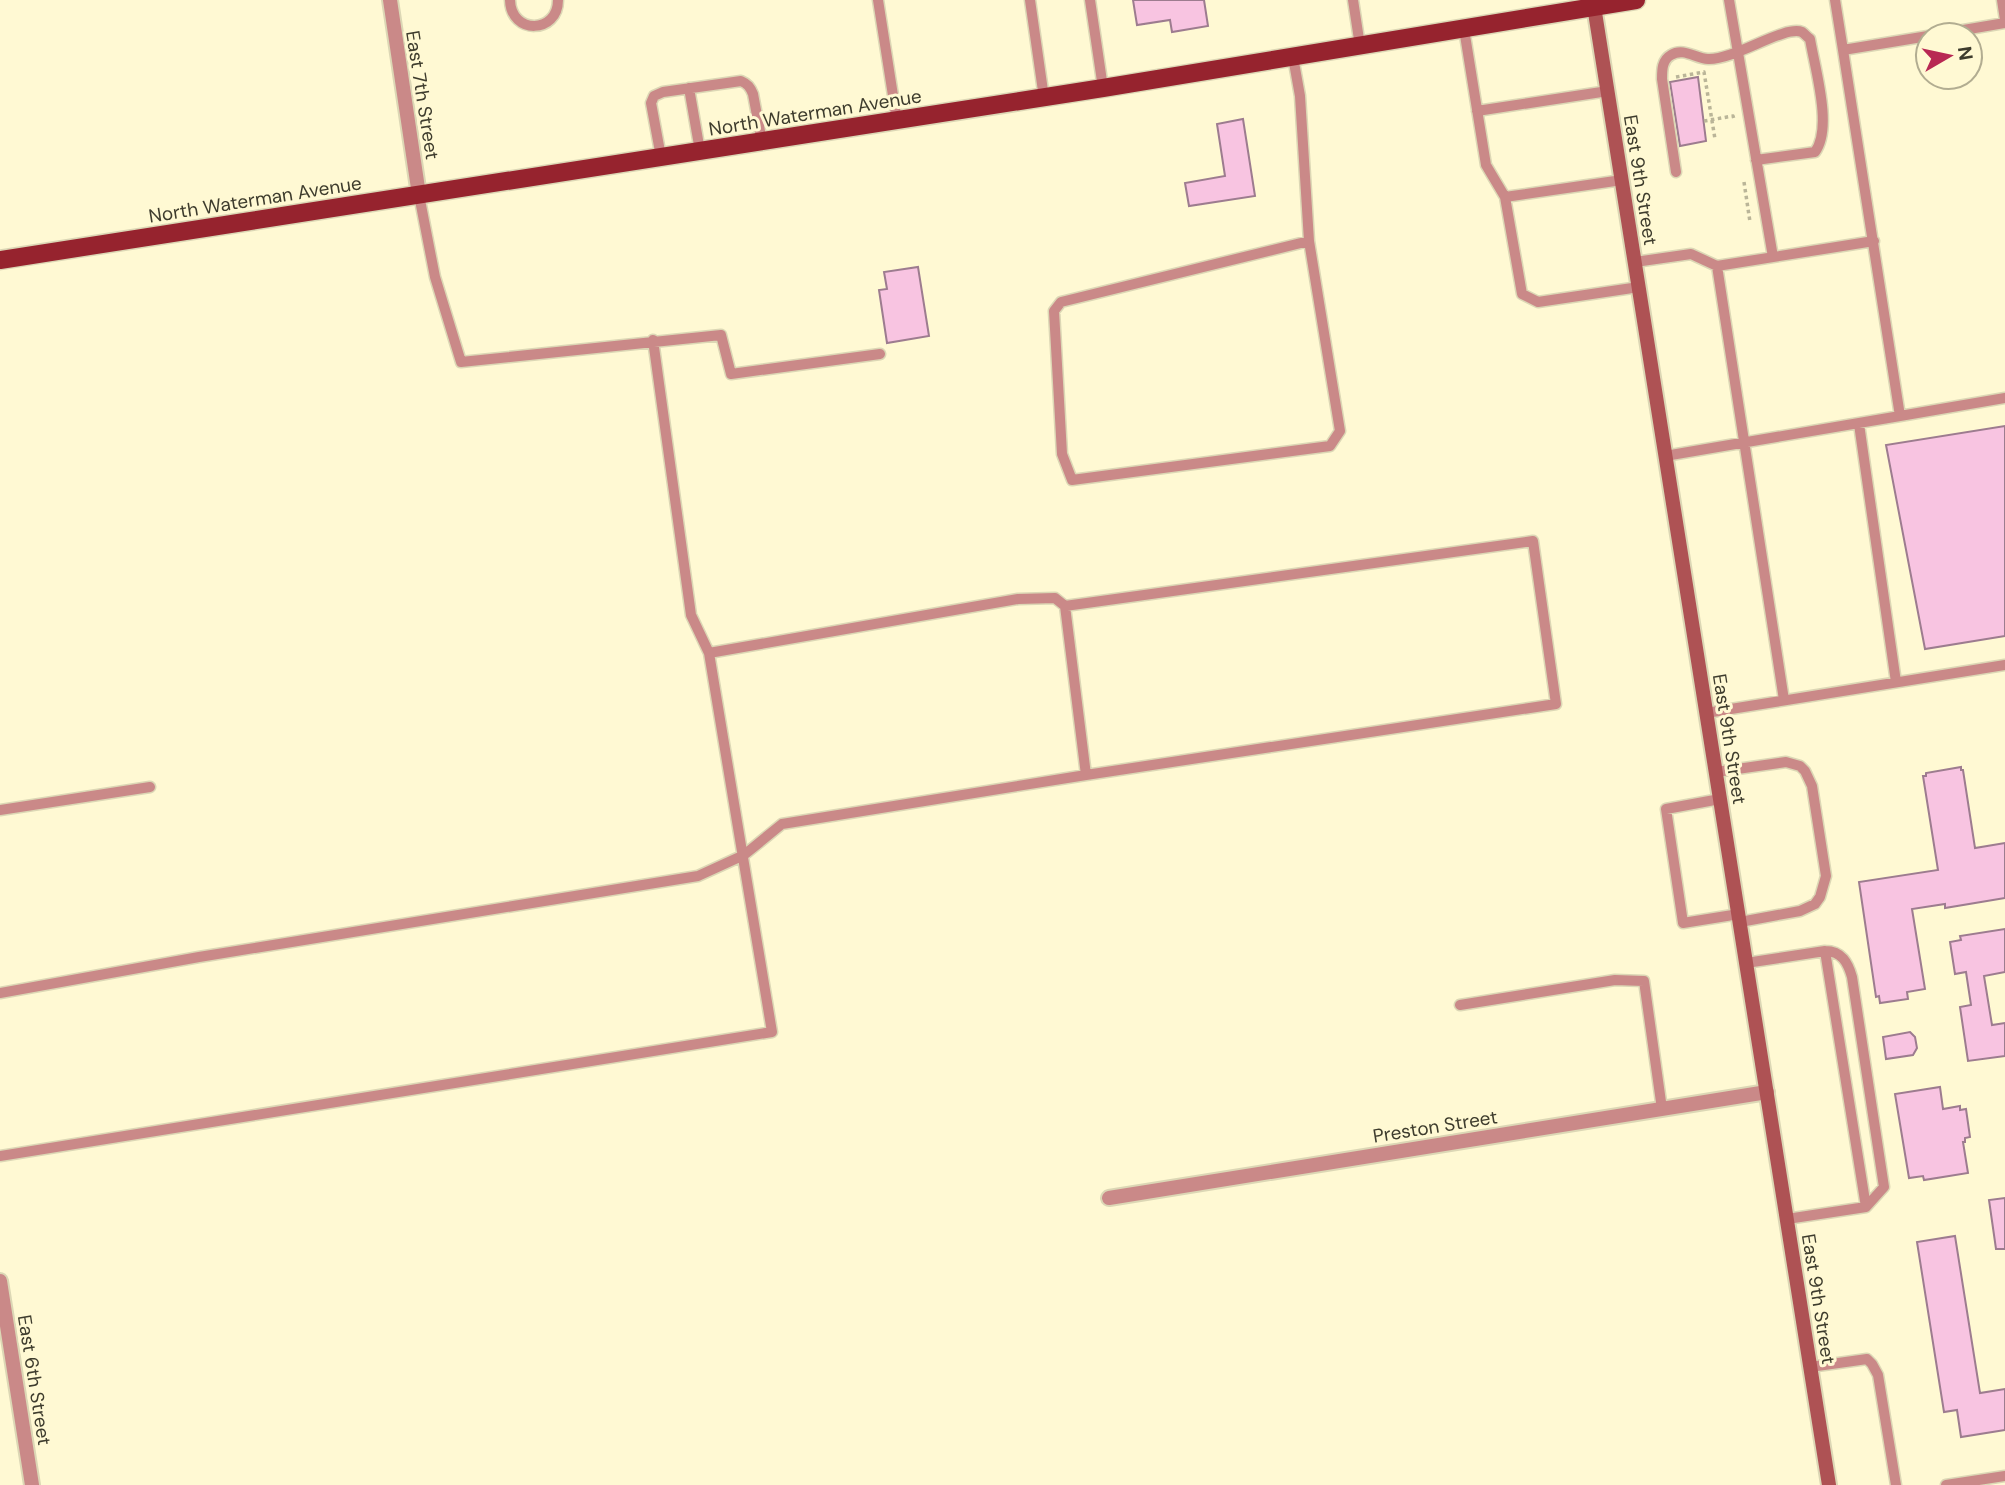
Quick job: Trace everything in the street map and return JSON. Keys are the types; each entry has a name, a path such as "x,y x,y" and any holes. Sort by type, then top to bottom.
{"main road":[{"name":"North Waterman Avenue","path":"0,260 1044,98 1464,29 1594,3 1636,0"}],"street":[{"name":"East 7th Street","path":"390,0 419,195"},
{"name":"East 9th Street","path":"1594,3 1829,1485"},
{"name":"Preston Street","path":"1109,1198 1767,1092"},
{"name":"East 6th Street","path":"0,1281 32,1485"}],"lane":[{"path":"510,0 511,11 528,26 536,26 551,19 556,12 558,0"},
{"path":"878,0 897,121"},
{"path":"1030,0 1044,98"},
{"path":"1090,0 1103,88"},
{"path":"1353,0 1360,46"},
{"path":"1729,0 1773,257"},
{"path":"1835,0 1900,416"},
{"path":"1984,26 2005,22 2002,0"},
{"path":"1464,29 1486,165 1505,197 1522,294 1538,302 1639,287"},
{"path":"1676,172 1662,79 1663,64 1671,55 1684,52 1707,60 1737,54 1785,32 1801,32 1810,39 1824,128 1821,144 1815,152 1756,160"},
{"path":"1843,50 1914,38"},
{"path":"1293,57 1300,96 1310,241 1340,431 1330,446 1072,480 1062,454 1061,442 1054,312 1061,302 1310,241"},
{"path":"661,157 651,103 654,96 663,92 689,88 741,81 745,83 753,94 762,142"},
{"path":"689,88 700,151"},
{"path":"1477,111 1608,91"},
{"path":"1505,197 1622,180"},
{"path":"419,195 435,277 461,362 720,335 731,374 880,354"},
{"path":"1635,262 1691,254 1717,266 1874,241"},
{"path":"1717,266 1784,700"},
{"path":"0,1156 772,1032 709,653 691,615 653,340"},
{"path":"1665,456 2005,398"},
{"path":"1859,424 1896,682"},
{"path":"0,993 199,957 698,876 744,855 782,824 1556,704 1534,541 1065,606"},
{"path":"709,653 1018,599 1055,598 1065,606 1086,775"},
{"path":"1706,713 2005,664"},
{"path":"1716,772 1786,762 1794,763 1805,771 1812,786 1826,876 1815,904 1801,911 1683,923 1666,809 1720,799"},
{"path":"0,810 150,787"},
{"path":"1825,951 1866,1207"},
{"path":"1746,963 1825,951 1838,954 1847,963 1854,990 1884,1187 1866,1207 1787,1219"},
{"path":"1460,1005 1615,980 1644,981 1662,1109"},
{"path":"1810,1367 1863,1359 1872,1364 1878,1375 1896,1485"},
{"path":"1946,1485 2005,1476"}],"path":[{"path":"1662,79 1704,72 1714,139"},
{"path":"1704,121 1733,116 1735,127"},
{"path":"1743,176 1750,222"}],"building":[{"path":"1133,0 1204,0 1208,26 1172,32 1170,20 1137,25"},
{"path":"1698,77 1706,141 1680,146 1670,82"},
{"path":"1243,119 1255,196 1189,206 1185,183 1225,176 1217,124"},
{"path":"918,267 929,336 887,343 879,290 887,289 884,272"},
{"path":"2005,426 2005,636 1925,649 1886,445"},
{"path":"1961,767 1975,848 2005,843 2005,898 1945,908 1945,904 1912,909 1925,989 1907,992 1908,999 1880,1003 1879,996 1876,997 1859,882 1938,870 1923,776 1926,776 1926,773"},
{"path":"2005,929 2005,972 1984,976 1992,1025 2005,1023 2005,1056 1968,1061 1960,1007 1971,1005 1966,972 1955,974 1950,942 1961,940 1960,936"},
{"path":"1910,1032 1915,1037 1917,1048 1913,1055 1886,1059 1883,1037"},
{"path":"1940,1087 1943,1109 1960,1106 1960,1110 1966,1109 1970,1137 1963,1142 1968,1173 1924,1180 1923,1176 1909,1178 1895,1094"},
{"path":"2005,1198 2005,1249 1996,1249 1989,1200"},
{"path":"1955,1236 1980,1393 2005,1389 2005,1430 1961,1437 1957,1410 1944,1412 1917,1242"}]}
